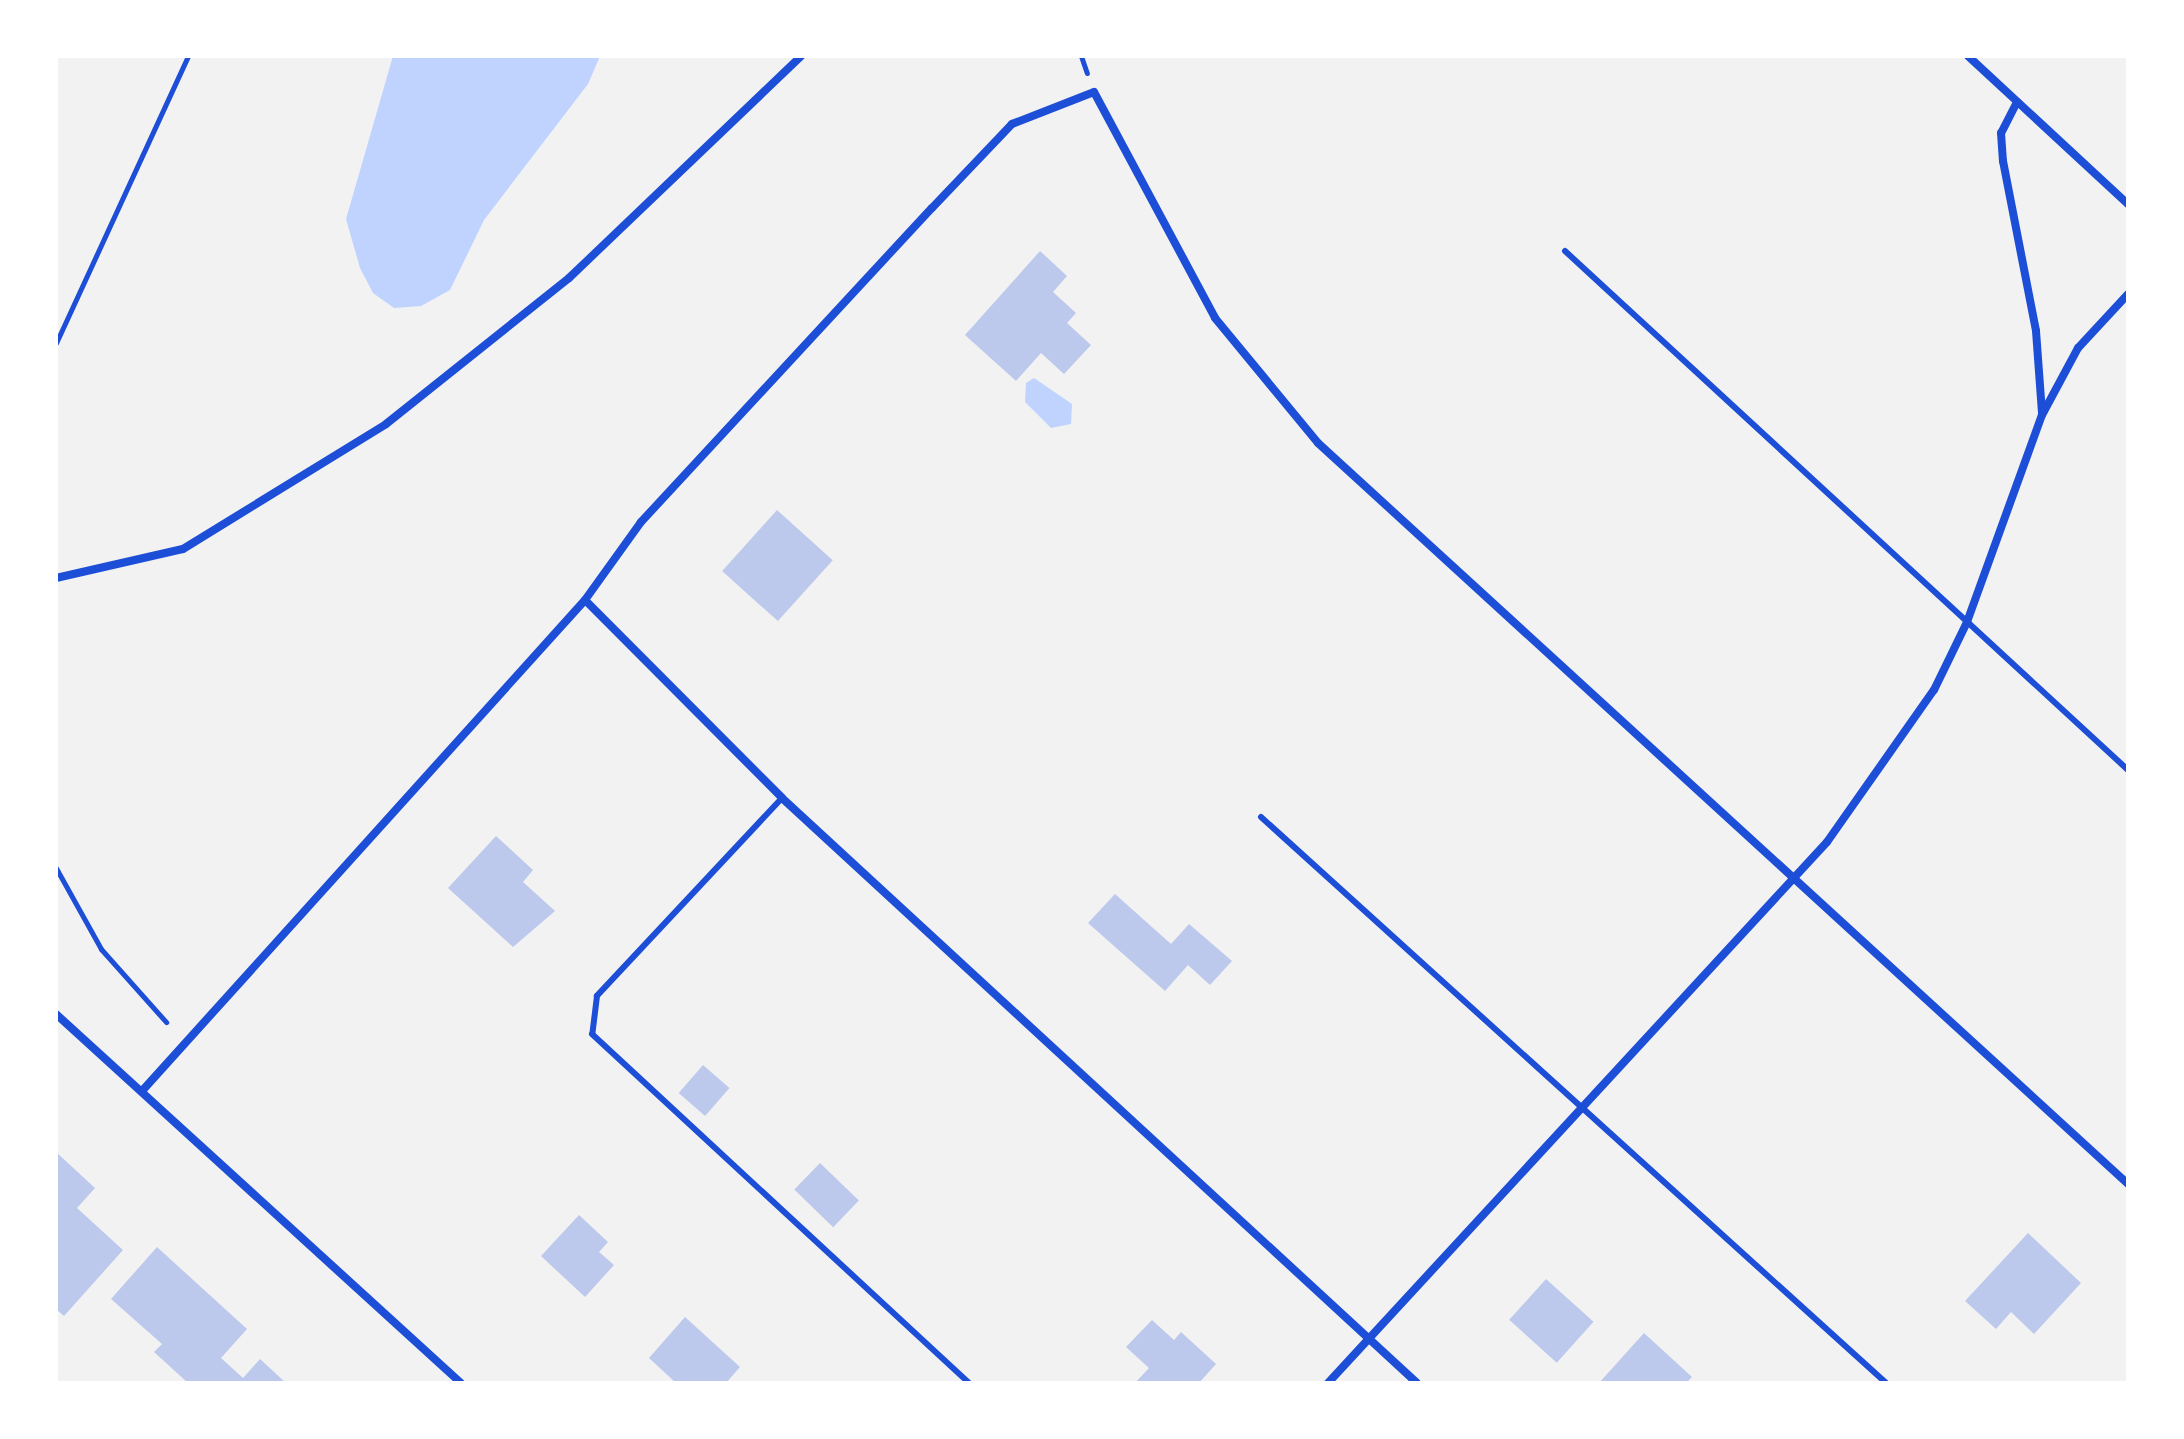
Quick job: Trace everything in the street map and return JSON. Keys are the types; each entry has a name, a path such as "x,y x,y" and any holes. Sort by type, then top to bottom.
{"street":[{"path":"56,578 183,549 386,424 569,278 801,56"},
{"path":"1968,56 2128,204"},
{"path":"142,1091 585,600 641,522 1012,124 1094,92 1215,318 1266,386 1386,507 2128,1184"},
{"path":"2017,102 2001,133 2003,161 2036,331 2042,415"},
{"path":"1328,1383 1795,878 1900,741 1967,622 2042,415 2078,348 2128,294"},
{"path":"585,600 782,798 1417,1383"},
{"path":"56,1014 461,1383"}],"lane":[{"path":"1565,251 2128,770"},
{"path":"782,798 597,996 592,1034 969,1383"},
{"path":"1261,817 1886,1383"}],"path":[{"path":"56,343 188,56"},
{"path":"56,868 101,949 166,1022"}],"water":[{"path":"393,56 600,56 588,84 484,220 450,290 421,306 394,308 373,293 360,268 346,219"},
{"path":"1034,378 1072,404 1071,424 1051,428 1025,402 1026,383"}],"building":[{"path":"1040,251 1067,276 1053,292 1076,313 1067,323 1091,345 1064,374 1041,353 1016,381 965,335"},
{"path":"777,510 833,560 778,621 722,571"},
{"path":"496,836 533,870 523,882 555,911 513,947 448,888"},
{"path":"1115,894 1171,944 1189,924 1232,961 1210,985 1188,965 1165,991 1088,923"},
{"path":"703,1065 729,1088 705,1116 679,1093"},
{"path":"56,1152 95,1188 77,1208 123,1250 64,1316 56,1309"},
{"path":"820,1163 859,1201 833,1227 794,1190"},
{"path":"579,1215 608,1242 599,1252 614,1265 585,1297 541,1256"},
{"path":"2028,1233 2081,1283 2034,1334 2011,1312 1996,1329 1965,1301"},
{"path":"157,1247 247,1329 221,1358 243,1378 260,1359 286,1383 188,1383 154,1352 162,1344 111,1299"},
{"path":"1546,1279 1594,1322 1557,1363 1509,1320"},
{"path":"685,1317 740,1367 726,1383 676,1383 649,1358"},
{"path":"1152,1320 1174,1340 1181,1332 1216,1364 1199,1383 1135,1383 1149,1368 1126,1347"},
{"path":"1644,1333 1692,1377 1686,1383 1599,1383"}]}
